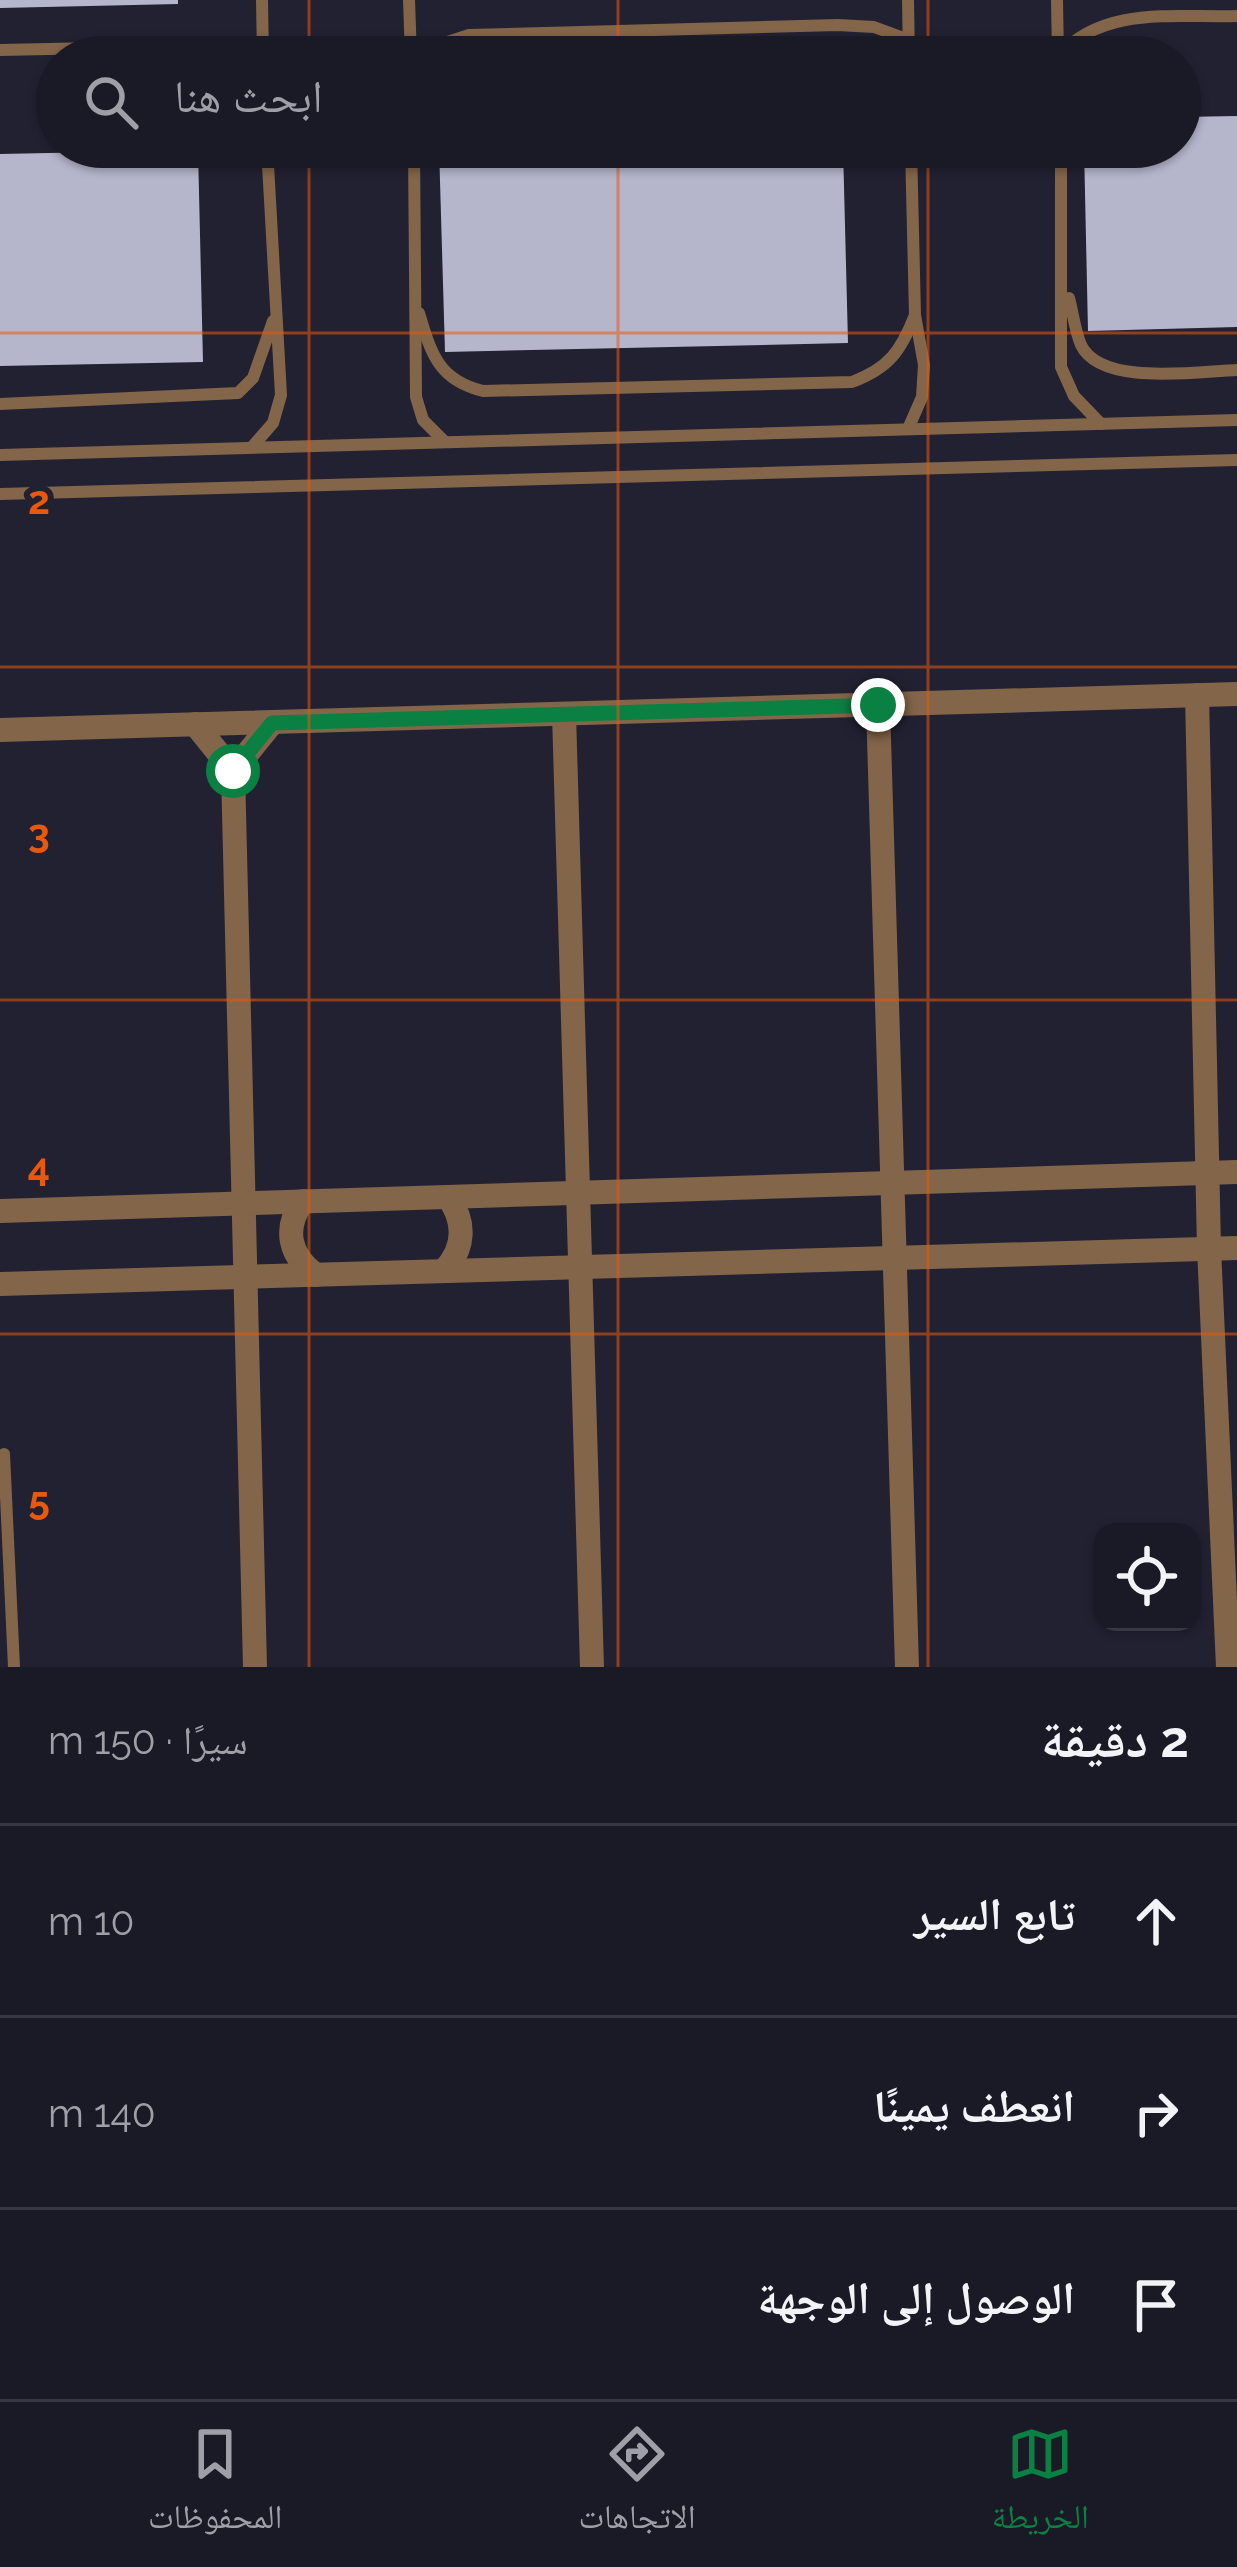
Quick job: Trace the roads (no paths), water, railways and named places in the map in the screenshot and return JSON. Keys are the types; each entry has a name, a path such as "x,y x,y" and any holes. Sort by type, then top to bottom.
{"street":[{"path":"0,730 1237,694"},
{"path":"1198,695 1209,1249 1228,1667"},
{"path":"878,705 907,1667"},
{"path":"563,714 592,1667"},
{"path":"233,771 272,723"},
{"path":"195,724 233,771 255,1667"},
{"path":"0,1211 1237,1172"},
{"path":"444,1271 457,1253 462,1231 448,1197"},
{"path":"303,1201 292,1220 291,1244 296,1257 316,1275"},
{"path":"0,1284 1237,1248"}],"lane":[{"path":"262,0 263,36"},
{"path":"410,0 411,36"},
{"path":"908,0 909,36"},
{"path":"1057,0 1058,36"},
{"path":"1076,36 1122,19 1237,16"},
{"path":"466,36 838,25 874,27 898,36"},
{"path":"0,50 36,49"},
{"path":"251,448 273,423 281,395 273,321 268,168"},
{"path":"415,168 416,397 423,420 445,442"},
{"path":"908,429 922,397 924,365 915,315 912,168"},
{"path":"1061,168 1061,367 1074,396 1101,424"},
{"path":"1064,281 1082,348 1100,365 1131,373 1237,370"},
{"path":"419,313 434,364 459,386 482,392 853,382 881,371 891,361 915,315"},
{"path":"0,404 238,392 253,378 273,321"},
{"path":"0,455 1237,420"},
{"path":"0,494 1237,460"},
{"path":"4,1454 14,1667"}]}
